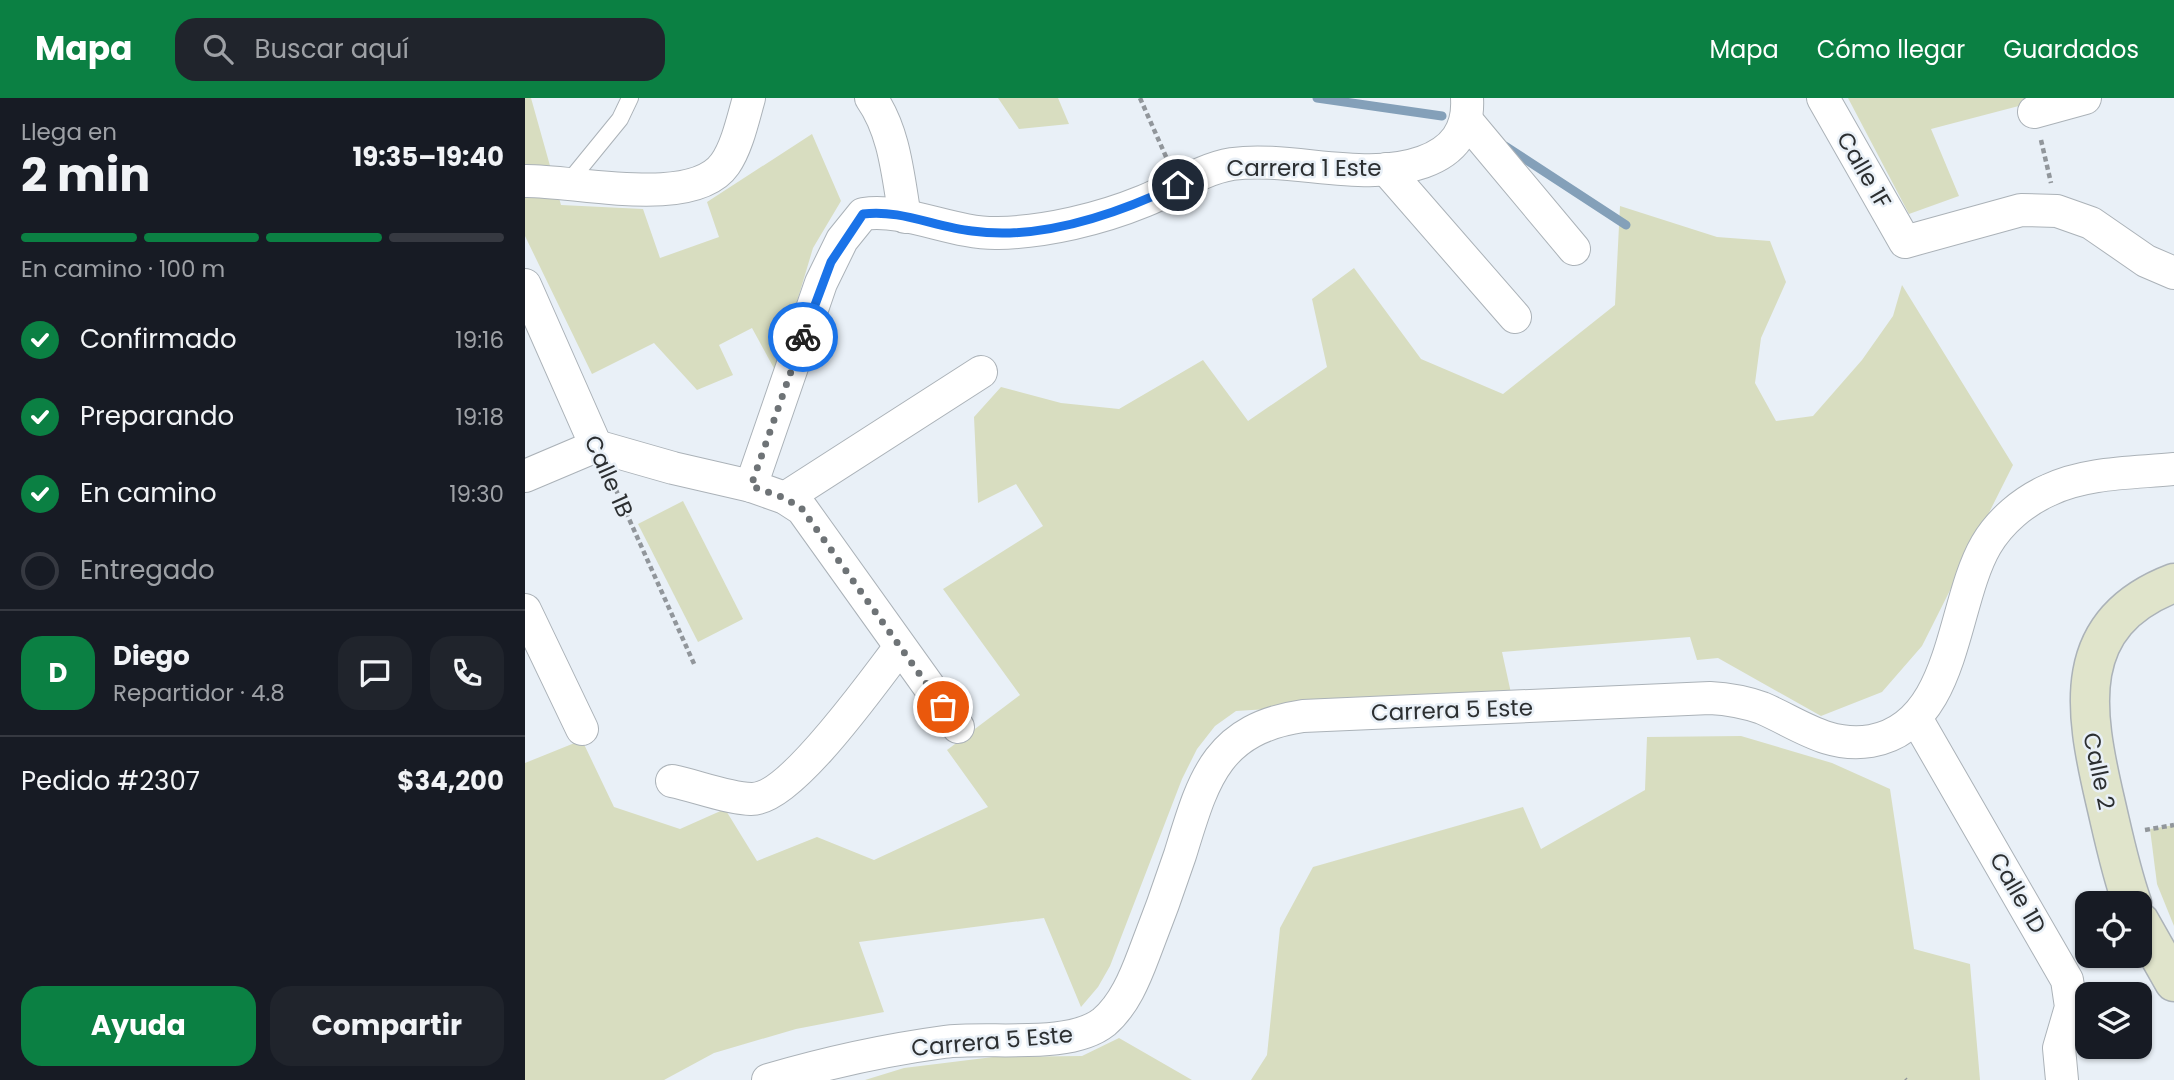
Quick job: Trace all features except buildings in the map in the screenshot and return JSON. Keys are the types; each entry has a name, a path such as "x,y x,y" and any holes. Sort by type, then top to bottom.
{"street":[{"path":"525,181 662,191 701,182 724,165 750,98"},
{"path":"871,98 886,128 894,154 905,217"},
{"name":"Calle 1F","path":"1823,98 1905,242 2021,210 2057,211"},
{"path":"2034,112 2085,98"},
{"path":"1467,109 1574,249"},
{"name":"Carrera 1 Este","path":"751,486 821,283 842,240 863,214 885,211 960,230 999,233 1102,216 1232,164 1385,169 1424,162 1459,137 1467,109"},
{"path":"1385,169 1514,317"},
{"path":"2057,211 2091,223 2146,261 2174,273"},
{"name":"Calle 1B","path":"525,285 596,446"},
{"path":"785,498 981,372"},
{"path":"525,476 596,446 751,486 785,498 802,509 958,727"},
{"name":"Carrera 5 Este","path":"768,1080 849,1059 946,1042 1067,1037 1088,1033 1106,1020 1135,978 1164,905 1203,783 1224,754 1268,724 1303,716 1710,698 1733,700 1761,708 1823,738 1855,742 1887,737 1916,718 1941,676 1977,564 1995,533 2014,512 2050,489 2070,482 2174,469"},
{"name":"Calle 2","path":"2129,891 2095,758 2088,714 2093,661 2103,639 2131,607 2148,594 2174,583"},
{"path":"525,610 582,729"},
{"path":"672,781 753,799 777,788 810,760 900,647"},
{"name":"Calle 1D","path":"1916,718 2067,980 2071,1007 2059,1048 2062,1080"},
{"path":"2152,943 2174,982"}],"lane":[{"path":"567,184 620,119 630,98"}],"path":[{"path":"1140,98 1178,185"},
{"path":"2034,112 2057,211"},
{"name":"Calle 1B","path":"596,446 695,666"}],"green space":[{"path":"525,98 531,98 561,205 643,209 660,258 719,237 707,202 812,134 841,201 813,248 776,372 752,328 719,345 733,375 697,390 654,343 592,374 525,236"},
{"path":"998,98 1058,98 1069,124 1019,129"},
{"path":"1848,98 2049,98 1931,129 1959,196 1909,214"},
{"path":"1620,206 1717,237 1770,241 1786,282 1761,338 1755,383 1776,421 1813,416 1862,360 1893,316 1902,285 2013,465 1922,646 1882,692 1821,716 1718,658 1697,660 1690,637 1502,652 1511,693 1236,711 1215,726 1197,749 1182,779 1110,966 1098,987 1081,1007 1044,918 859,942 884,1012 796,1029 714,1053 664,1080 525,1080 525,763 582,740 614,807 680,829 725,809 757,861 817,837 874,860 988,807 947,750 1020,695 943,589 1043,526 1016,484 978,503 974,417 1001,387 1061,403 1119,409 1203,360 1248,421 1327,367 1312,299 1354,268 1421,359 1503,394 1615,305"},
{"path":"683,501 743,619 698,642 638,524"},
{"path":"1741,736 1832,763 1890,789 1914,949 1970,964 1980,1080 1251,1080 1267,1055 1280,928 1313,867 1523,807 1541,849 1645,790 1647,737"},
{"path":"2174,825 2174,926 2157,884 2150,829"},
{"path":"1119,1038 1192,1080 865,1080 904,1068 993,1057 1082,1056"}],"waterway":[{"path":"1317,98 1442,116"},
{"path":"1505,146 1626,225"}],"way so far":[{"path":"803,337 751,486 785,498 802,509 943,707"}],"route":[{"path":"803,337 831,262 842,240 863,214 885,211 960,230 999,233 1043,228 1102,216 1178,185"}]}
